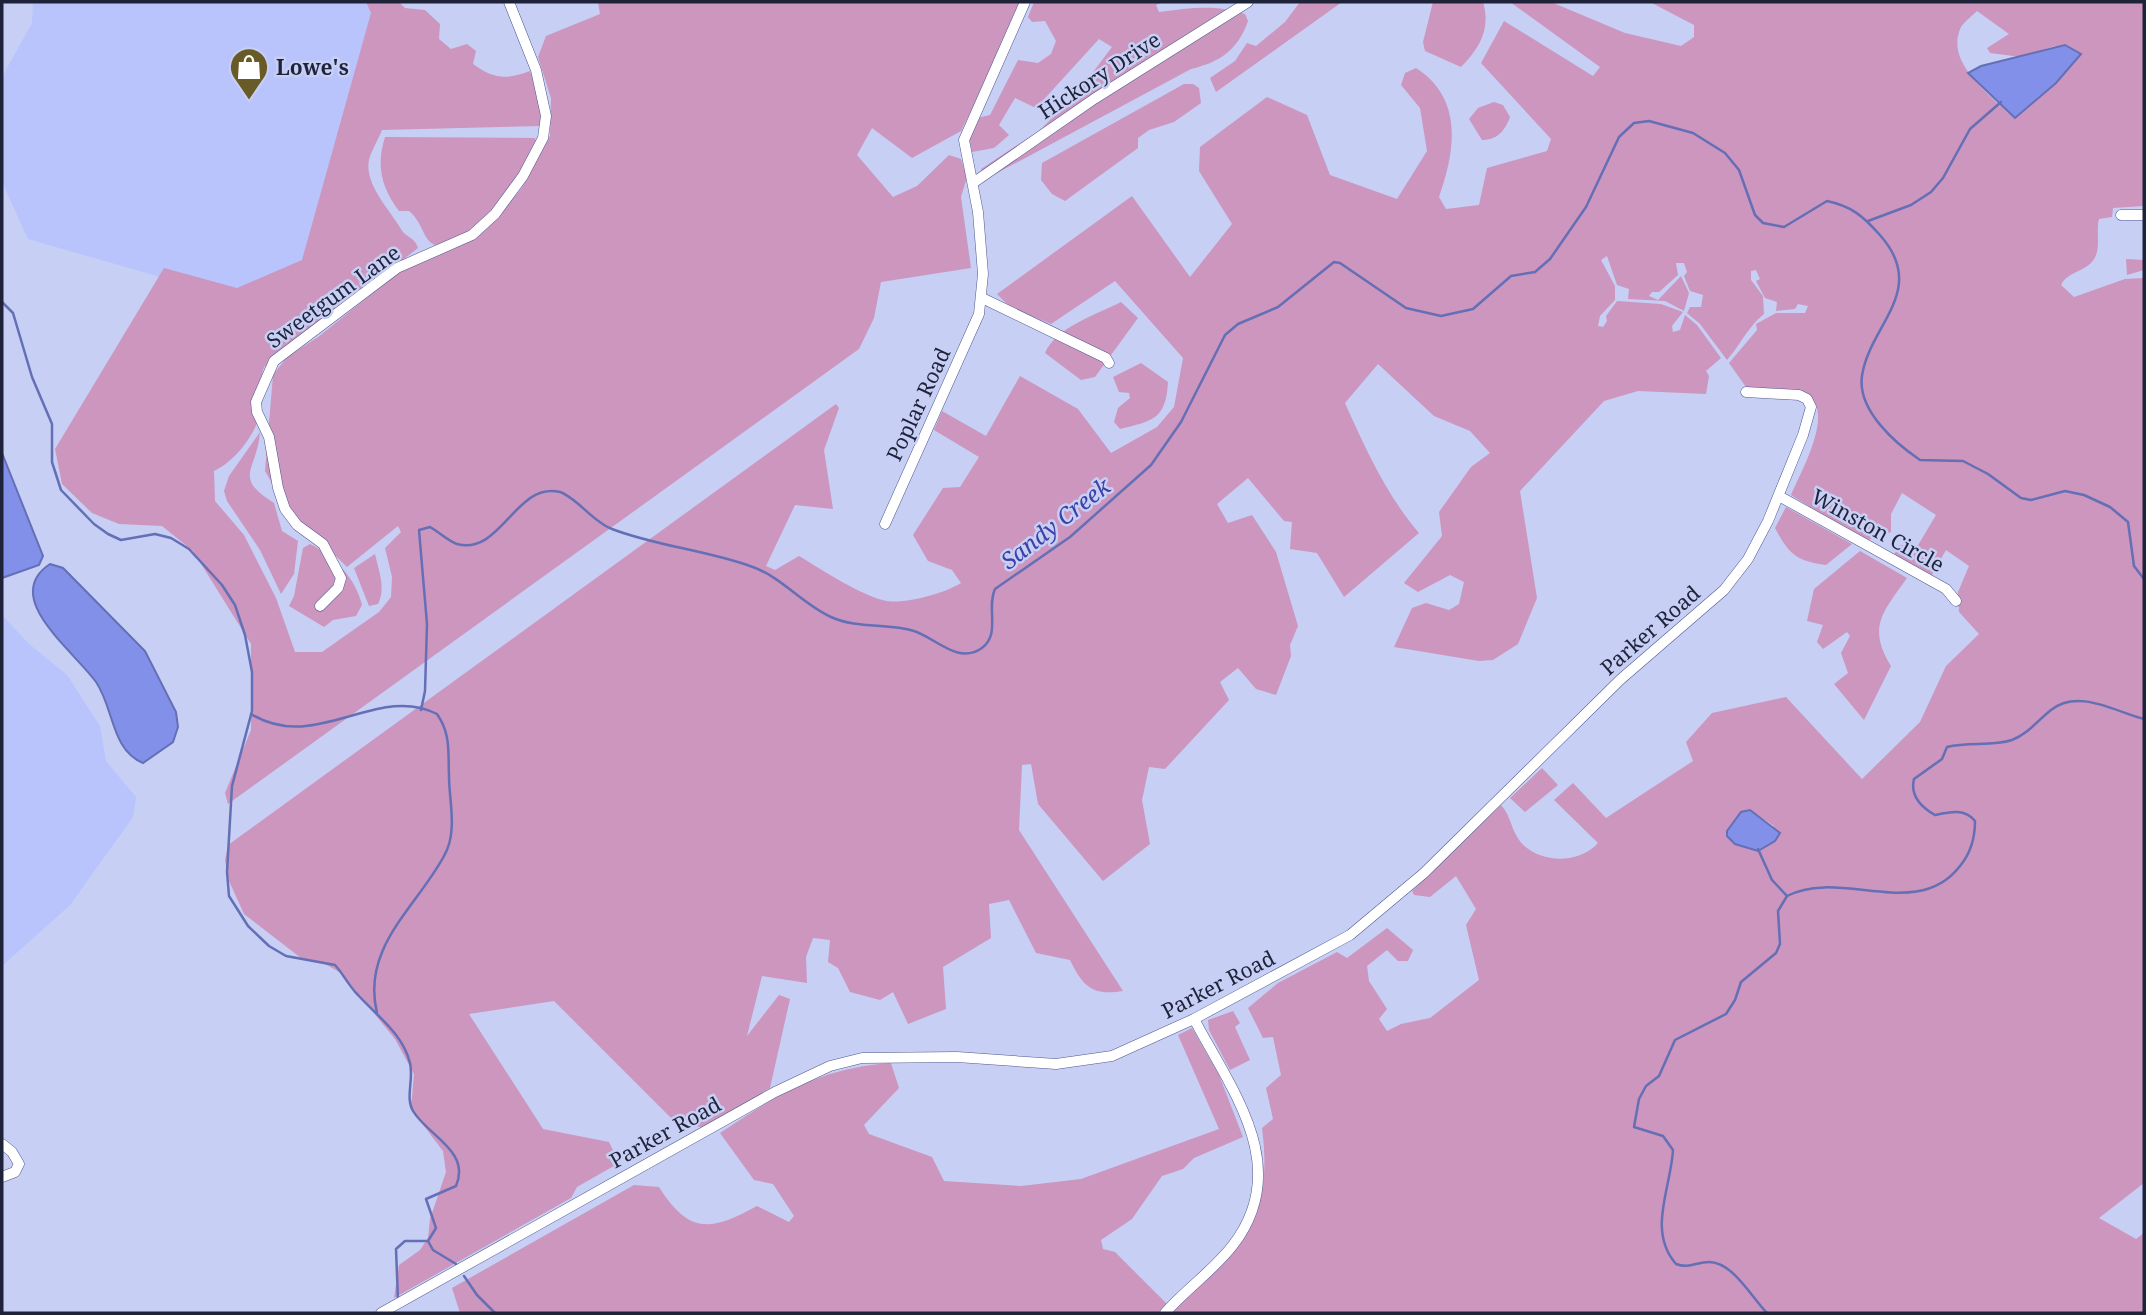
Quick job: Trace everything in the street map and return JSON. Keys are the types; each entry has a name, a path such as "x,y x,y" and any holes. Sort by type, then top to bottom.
{"street":[{"name":"Sweetgum Lane","path":"320,606 338,588 341,578 323,544 297,525 285,509 278,488 270,437 257,412 256,402 274,361 397,268 464,239 484,225 523,176 543,138 546,116 536,69 509,2"},
{"path":"1025,2 966,131 964,148 978,212 982,298 1106,358 1109,363"},
{"name":"Hickory Drive","path":"972,183 1094,99 1248,2"},
{"path":"2121,215 2144,215"},
{"name":"Poplar Road","path":"884,524 967,345 982,298"},
{"name":"Parker Road","path":"382,1313 775,1092 830,1066 862,1058 906,1056 1076,1063 1112,1056 1194,1019 1331,947 1402,893 1620,679 1724,590 1758,542 1803,435 1810,402 1799,395 1746,392"},
{"name":"Winston Circle","path":"1779,496 1946,589 1956,601"},
{"path":"1165,1313 1231,1248 1248,1224 1254,1212 1260,1174 1252,1133 1194,1019"},
{"path":"2,1144 12,1152 19,1164 15,1172 2,1177"}],"shaded area":[{"path":"33,2 381,2 308,269 244,301 28,239 2,182 2,77 32,23"},
{"path":"366,2 399,2 405,8 425,10 440,24 439,39 451,49 467,44 476,51 473,64 487,73 507,77 530,71 540,101 542,126 382,130 369,160 370,178 401,229 418,248 264,367 257,424 238,452 214,471 215,501 244,535 276,598 295,652 322,652 379,612 391,597 392,577 385,548 401,532 398,526 347,567 285,506 265,471 273,375 287,357 318,337 404,268 496,219 521,189 550,136 551,98 538,57 546,36 600,14 598,2 1020,2 995,63 961,131 912,158 872,128 857,155 893,197 917,186 949,155 961,159 967,177 961,197 971,268 881,282 874,318 859,349 228,804 225,793 251,730 251,644 193,551 162,526 119,524 92,513 62,484 55,449 164,268 237,288 302,260 371,13"},
{"path":"1034,2 1164,2 1156,5 1159,12 1192,8 1223,9 1245,14 1248,21 1233,47 1211,63 1191,69 986,179 981,169 1040,130 1078,92 1112,47 1099,39 1036,108 1015,98 999,125 1009,135 994,148 972,152 969,136 977,118 990,115 1018,60 1038,63 1051,54 1056,41 1045,21 1032,22 1028,17"},
{"path":"1300,2 1342,2 1216,92 1210,78 1235,61 1247,43 1256,46 1285,22"},
{"path":"1433,2 1483,2 1485,29 1474,52 1461,67 1425,51 1423,42"},
{"path":"1510,2 1551,2 1625,33 1681,46 1694,37 1694,25 1650,2 2144,2 2144,206 2113,208 2112,217 2099,219 2097,251 2093,261 2069,276 2061,285 2074,297 2125,279 2144,278 2144,1183 2099,1218 2136,1239 2144,1233 2144,1313 1170,1313 1231,1253 1256,1214 1262,1190 1264,1162 1262,1128 1273,1119 1266,1088 1281,1075 1273,1037 1263,1038 1248,1008 1278,983 1337,952 1347,958 1387,928 1413,950 1408,961 1398,961 1387,950 1367,966 1369,981 1387,1009 1379,1019 1387,1031 1401,1024 1430,1018 1479,980 1466,925 1476,909 1456,876 1430,897 1414,895 1412,891 1501,805 1516,835 1532,852 1555,858 1579,856 1598,843 1554,800 1573,783 1606,818 1693,761 1686,742 1712,713 1786,697 1862,779 1920,722 1946,666 1979,634 1959,612 1958,592 1969,566 1946,550 1932,575 1893,556 1900,545 1917,547 1936,515 1902,493 1891,514 1891,532 1865,541 1791,495 1815,438 1817,409 1812,398 1800,392 1746,387 1729,363 1757,330 1756,324 1776,313 1805,313 1808,306 1798,304 1795,309 1776,311 1777,302 1765,298 1756,281 1760,279 1756,270 1751,271 1751,280 1763,296 1764,314 1727,360 1700,324 1687,313 1690,307 1701,307 1703,295 1690,291 1684,276 1687,272 1684,263 1676,263 1678,275 1659,292 1652,292 1649,296 1658,300 1681,276 1689,293 1684,311 1665,301 1628,299 1629,289 1617,285 1607,256 1601,260 1615,286 1615,300 1600,316 1598,326 1603,327 1607,321 1606,316 1617,301 1661,304 1683,312 1672,326 1673,332 1680,330 1685,315 1697,325 1721,358 1706,371 1709,376 1706,394 1638,391 1604,401 1520,491 1537,598 1518,644 1493,660 1479,661 1394,647 1412,608 1426,603 1449,610 1459,604 1464,582 1450,575 1418,592 1404,583 1442,536 1439,512 1471,467 1490,453 1470,431 1434,416 1378,364 1345,403 1387,487 1419,533 1344,597 1317,553 1290,549 1292,522 1284,521 1248,478 1217,504 1228,523 1252,515 1276,552 1298,626 1290,645 1291,656 1276,695 1256,689 1238,668 1220,682 1229,700 1165,769 1149,767 1142,800 1150,844 1103,881 1038,804 1031,764 1022,765 1019,830 1123,991 1096,991 1085,983 1070,960 1036,953 1009,900 989,904 991,938 943,967 946,1009 908,1024 893,992 880,1000 850,992 838,968 828,962 830,940 813,938 806,957 807,983 762,976 747,1036 779,995 790,999 770,1088 705,1128 675,1122 554,1001 469,1014 543,1129 609,1142 619,1163 577,1187 571,1198 394,1298 399,1265 420,1250 428,1238 430,1219 446,1172 443,1151 411,1109 414,1074 395,1039 341,973 325,964 301,958 244,914 229,881 225,860 228,845 836,404 839,408 824,450 833,509 795,505 766,566 775,570 799,556 854,588 887,601 926,597 961,583 952,570 928,561 913,535 943,488 960,487 979,457 934,430 942,411 986,436 1020,376 1078,409 1111,453 1157,427 1174,407 1183,358 1115,281 1051,324 1010,307 997,294 1132,196 1190,277 1232,224 1199,171 1200,147 1267,97 1307,115 1330,175 1397,199 1427,151 1420,108 1401,85 1405,73 1416,68 1442,95 1449,110 1452,127 1449,162 1439,197 1446,209 1479,205 1487,168 1547,151 1551,139 1481,63 1504,21 1593,76 1600,67","holes":["1977,11 2009,34 1987,48 1990,53 2021,57 2055,46 1999,105 1967,71 1958,50 1961,27","1750,810 1774,826 1756,850 1727,831 1741,812"]},
{"path":"1184,84 1193,84 1199,88 1201,103 1174,122 1149,130 1138,138 1138,148 1065,201 1052,194 1041,180 1042,163"},
{"path":"1494,102 1503,105 1510,117 1500,134 1482,140 1469,119 1478,108"},
{"path":"385,137 535,138 537,144 507,192 483,220 469,231 435,245 428,240 414,215 409,211 399,211 388,193 381,166"},
{"path":"2126,259 2144,260 2144,270 2127,275"},
{"path":"1121,302 1138,318 1095,377 1081,380 1045,353 1050,344 1067,329"},
{"path":"1141,363 1168,382 1164,404 1161,411 1149,420 1120,429 1114,422 1118,408 1130,398 1129,393 1119,392 1113,377"},
{"path":"260,432 250,479 261,494 274,503 282,531 298,541 294,574 281,594 260,550 227,501 224,491 229,476"},
{"path":"1786,507 1852,544 1826,565 1794,555 1775,528"},
{"path":"310,544 335,561 355,586 362,605 356,616 333,620 324,627 289,606 294,596 303,548"},
{"path":"1860,551 1907,578 1881,620 1880,641 1891,666 1864,720 1834,684 1848,673 1841,653 1850,636 1847,632 1823,649 1817,642 1823,625 1807,621 1814,589"},
{"path":"375,554 381,592 378,604 369,606 354,568"},
{"path":"2,615 29,644 67,675 100,726 106,761 136,797 133,817 70,905 2,966"},
{"path":"1542,768 1558,785 1525,812 1510,798"},
{"path":"1233,1011 1240,1023 1235,1027 1250,1060 1230,1070 1209,1030 1208,1020"},
{"path":"1192,1028 1219,1075 1243,1137 1194,1158 1183,1169 1162,1176 1132,1219 1101,1240 1103,1249 1115,1252 1168,1305 1161,1313 460,1313 452,1288 634,1185 659,1187 680,1213 691,1221 702,1224 726,1221 757,1206 789,1222 794,1216 773,1184 754,1180 720,1133 781,1095 821,1077 842,1071 891,1063 899,1088 864,1125 869,1134 932,1157 944,1181 1021,1186 1081,1179 1219,1129 1178,1035"}],"water":[{"path":"2065,45 2081,54 2056,83 2015,118 1968,73 1981,66"},
{"path":"2,453 43,556 39,565 2,578"},
{"path":"50,564 63,568 145,651 176,712 178,727 173,742 143,763 125,749 96,682 58,639 37,607 33,592 37,577"},
{"path":"1750,810 1780,833 1775,841 1758,851 1735,844 1727,836 1727,831 1741,812"}],"waterway":[{"path":"1868,221 1911,205 1931,192 1943,178 1970,129 2001,102"},
{"name":"Sandy Creek","path":"421,710 425,691 427,624 419,530 430,527 454,543 472,545 497,530 532,497 545,492 560,492 566,495 612,529 750,566 782,583 810,605 841,621 914,631 964,654 982,648 991,636 995,589 1070,537 1151,465 1181,422 1225,335 1238,324 1278,307 1334,262 1340,263 1406,308 1441,316 1473,309 1511,276 1535,272 1550,259 1586,207 1619,137 1634,123 1649,121 1693,133 1725,153 1739,170 1755,215 1763,223 1784,227 1827,201 1850,209 1868,222 1893,254 1899,273 1898,290 1892,307 1867,358 1862,376 1865,401 1880,424 1889,435 1920,460 1963,461 1988,474 2021,498 2031,500 2065,491 2084,495 2110,507 2128,522 2134,566 2144,579"},
{"path":"2,302 13,313 32,377 52,424 52,462 61,490 94,524 121,540 155,534 171,538 189,549 222,585 235,605 245,635 252,672 252,711 232,786 227,872 229,896 248,926 269,946 286,956 335,965 355,992 402,1043 410,1063 410,1100 413,1111 453,1153 458,1163 456,1186 426,1199 436,1228 428,1241"},
{"name":"Sandy Creek","path":"1767,1313 1726,1268 1709,1262 1689,1266 1676,1264 1667,1251 1662,1223 1673,1150 1663,1136 1634,1127 1639,1099 1646,1086 1659,1076 1675,1040 1726,1014 1735,1000 1741,982 1776,953 1780,944 1778,911 1787,896 1808,889 1831,887 1901,893 1922,890 1942,882 1960,866 1971,845 1975,821 1962,813 1935,815 1921,804 1913,785 1914,779 1942,759 1947,747 2012,740 2028,731 2051,710 2073,701 2097,704 2144,719"},
{"path":"251,714 275,724 299,727 369,711 414,707 437,714 445,729 452,816 451,837 444,856 384,948 374,989 377,1013"},
{"path":"1758,849 1772,880 1787,896"},
{"path":"398,1300 396,1249 405,1241 428,1241"},
{"path":"428,1241 433,1250 456,1264"},
{"path":"464,1276 477,1295 495,1313"}],"place":[{"name":"Lowe's","path":"249,101"}]}
